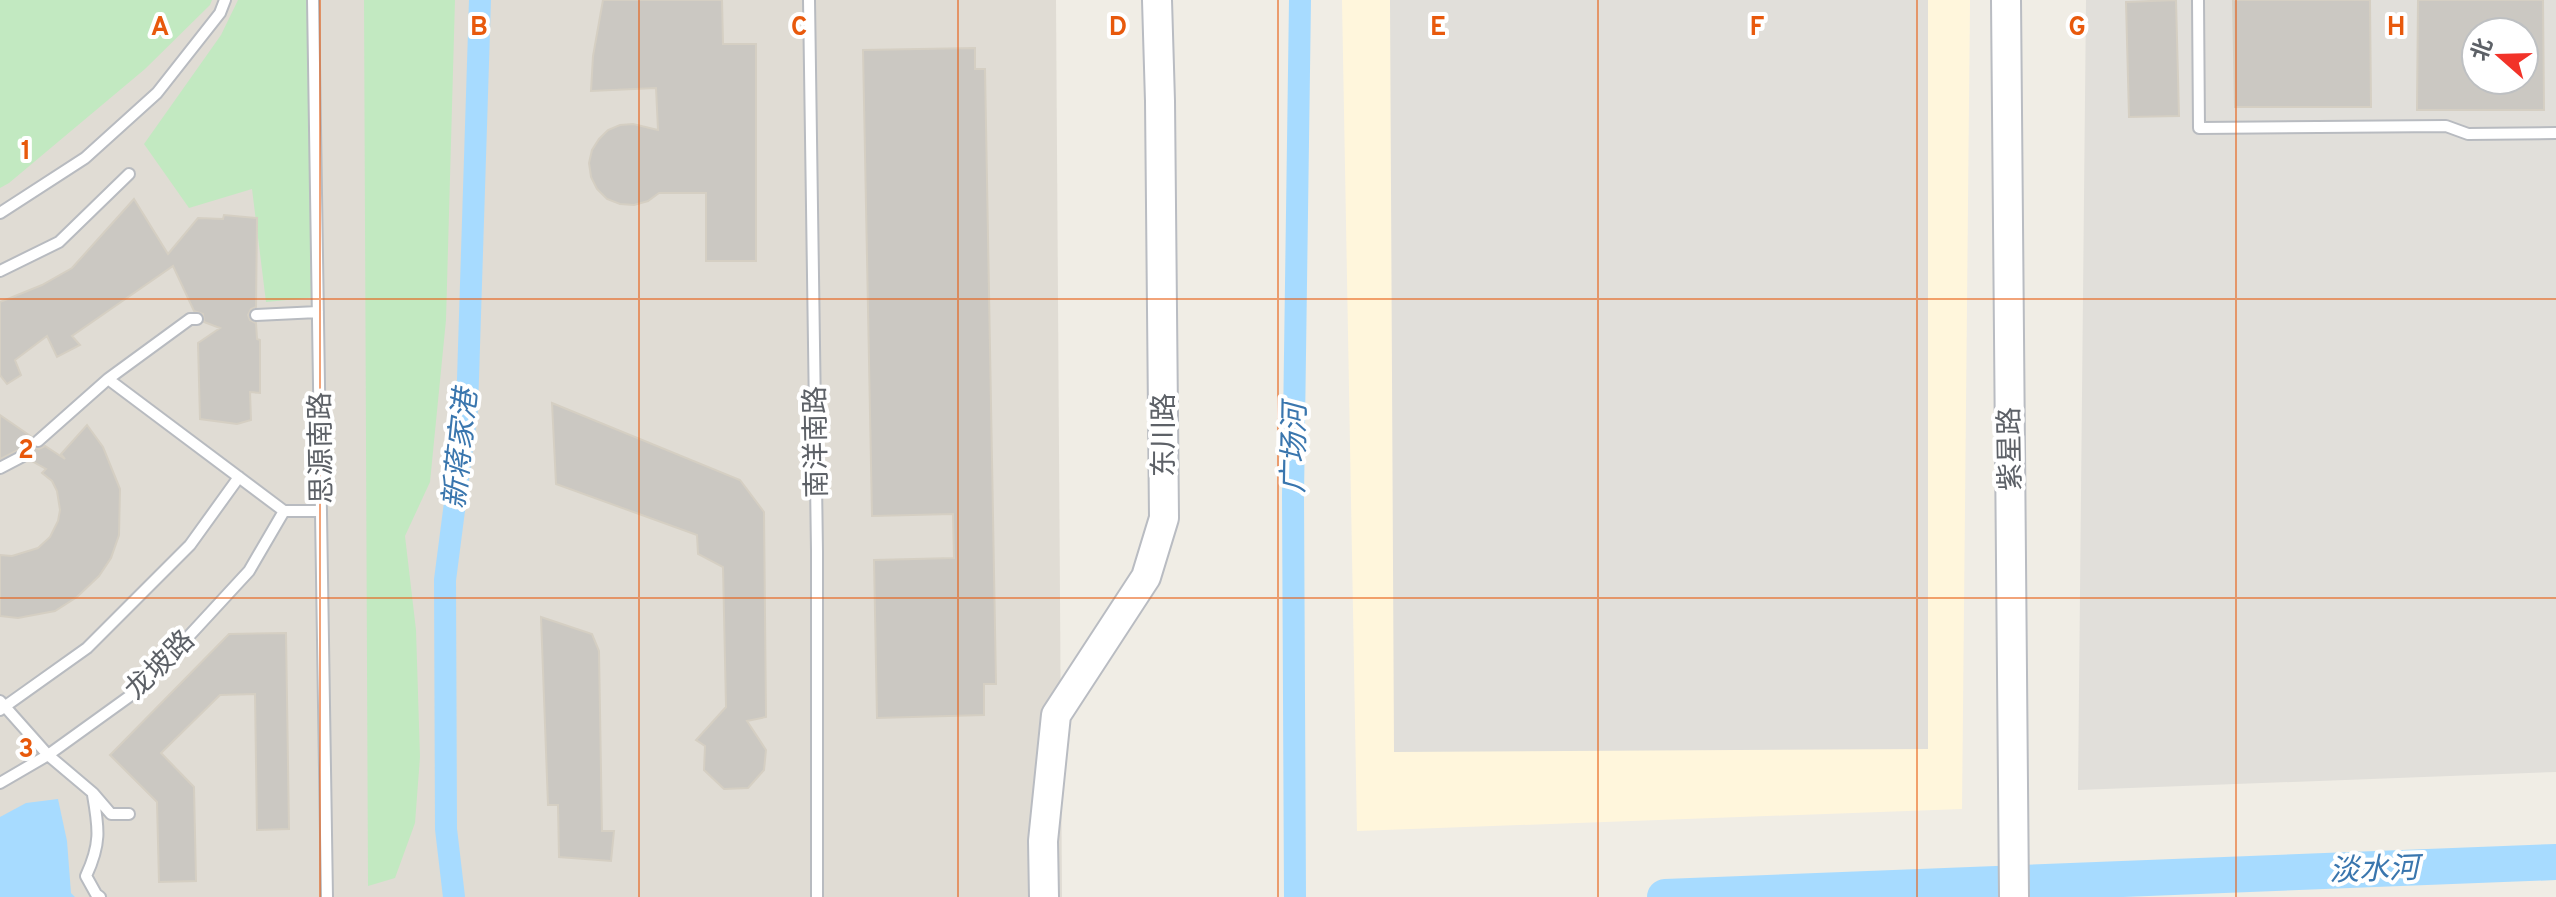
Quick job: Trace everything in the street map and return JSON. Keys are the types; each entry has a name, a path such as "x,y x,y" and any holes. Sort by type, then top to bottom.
{"main road":[{"name":"东川路","path":"1044,897 1043,841 1056,715 1146,577 1164,518 1157,0"},
{"name":"紫星路","path":"2006,0 2014,897"}],"lane":[{"path":"0,213 85,158 157,93 220,13 225,0"},
{"name":"思源南路","path":"313,0 327,897"},
{"name":"南洋南路","path":"809,0 817,551 817,897"},
{"path":"2198,0 2199,128 2446,126 2468,134 2556,133"},
{"path":"0,271 59,242 129,174"},
{"path":"256,315 318,312"},
{"path":"38,441 108,379 190,319 197,319"},
{"path":"108,379 284,511 321,511"},
{"path":"0,468 23,456"},
{"path":"129,814 111,814 93,793 48,755 2,706 87,648 190,545 239,477"},
{"name":"龙坡路","path":"0,783 48,755 141,688 249,571 284,511"},
{"path":"93,793 99,831 96,854 86,876 100,897"}],"shaded area":[{"path":"0,0 1056,0 1062,897 0,897"},
{"path":"1342,0 1970,0 1962,809 1357,831"},
{"path":"1390,0 1928,0 1928,749 1394,752"},
{"path":"2086,0 2556,0 2556,772 2078,790"}],"green space":[{"path":"0,0 212,0 145,69 0,188"},
{"path":"238,0 313,0 318,297 266,302 252,189 189,208 144,144 221,35"},
{"path":"364,0 455,0 446,320 430,482 405,536 416,630 420,757 415,823 395,878 368,886"}],"water":[{"path":"58,799 67,841 71,893 75,897 0,897 0,817 26,803"}],"building":[{"path":"603,0 722,0 723,44 756,44 756,261 706,261 706,193 659,193 648,201 634,205 607,199 597,189 589,163 592,150 608,130 633,124 658,130 656,88 591,91 593,56"},
{"path":"2176,0 2179,116 2129,117 2126,2"},
{"path":"2233,0 2370,0 2371,107 2235,107"},
{"path":"2418,0 2543,0 2544,110 2417,110"},
{"path":"975,48 975,69 985,69 996,684 984,684 984,715 877,718 874,560 954,558 953,514 872,516 863,50"},
{"path":"134,199 168,254 198,218 223,219 224,215 257,218 256,307 248,315 256,323 257,339 260,340 260,393 250,392 251,420 237,424 200,419 198,343 220,328 204,322 203,314 194,311 173,266 72,336 80,345 57,357 47,336 15,360 21,375 7,384 0,375 0,302 42,285 72,268"},
{"path":"552,403 740,480 764,512 766,717 747,721 766,750 764,770 748,788 724,789 704,770 705,746 696,740 726,707 723,567 698,554 697,535 556,484"},
{"path":"0,415 32,437 30,442 33,447 39,449 45,446 65,459 61,454 87,425 103,447 120,489 119,535 111,558 99,576 77,597 55,611 18,618 0,616 0,555 12,556 38,548 50,537 60,510 57,491 52,481 42,473 46,469 30,460 28,450 20,449 0,459"},
{"path":"541,617 592,634 599,651 602,831 614,831 611,861 559,857 558,805 548,805"},
{"path":"286,633 289,829 257,830 255,694 220,695 161,753 194,787 196,881 159,882 157,802 110,755 229,634"}],"waterway":[{"name":"新蒋家港","path":"454,897 446,829 445,580 467,410 480,0"},
{"name":"广场河","path":"1295,897 1293,496 1300,0"},
{"name":"淡水河","path":"1665,897 2556,862"}]}
